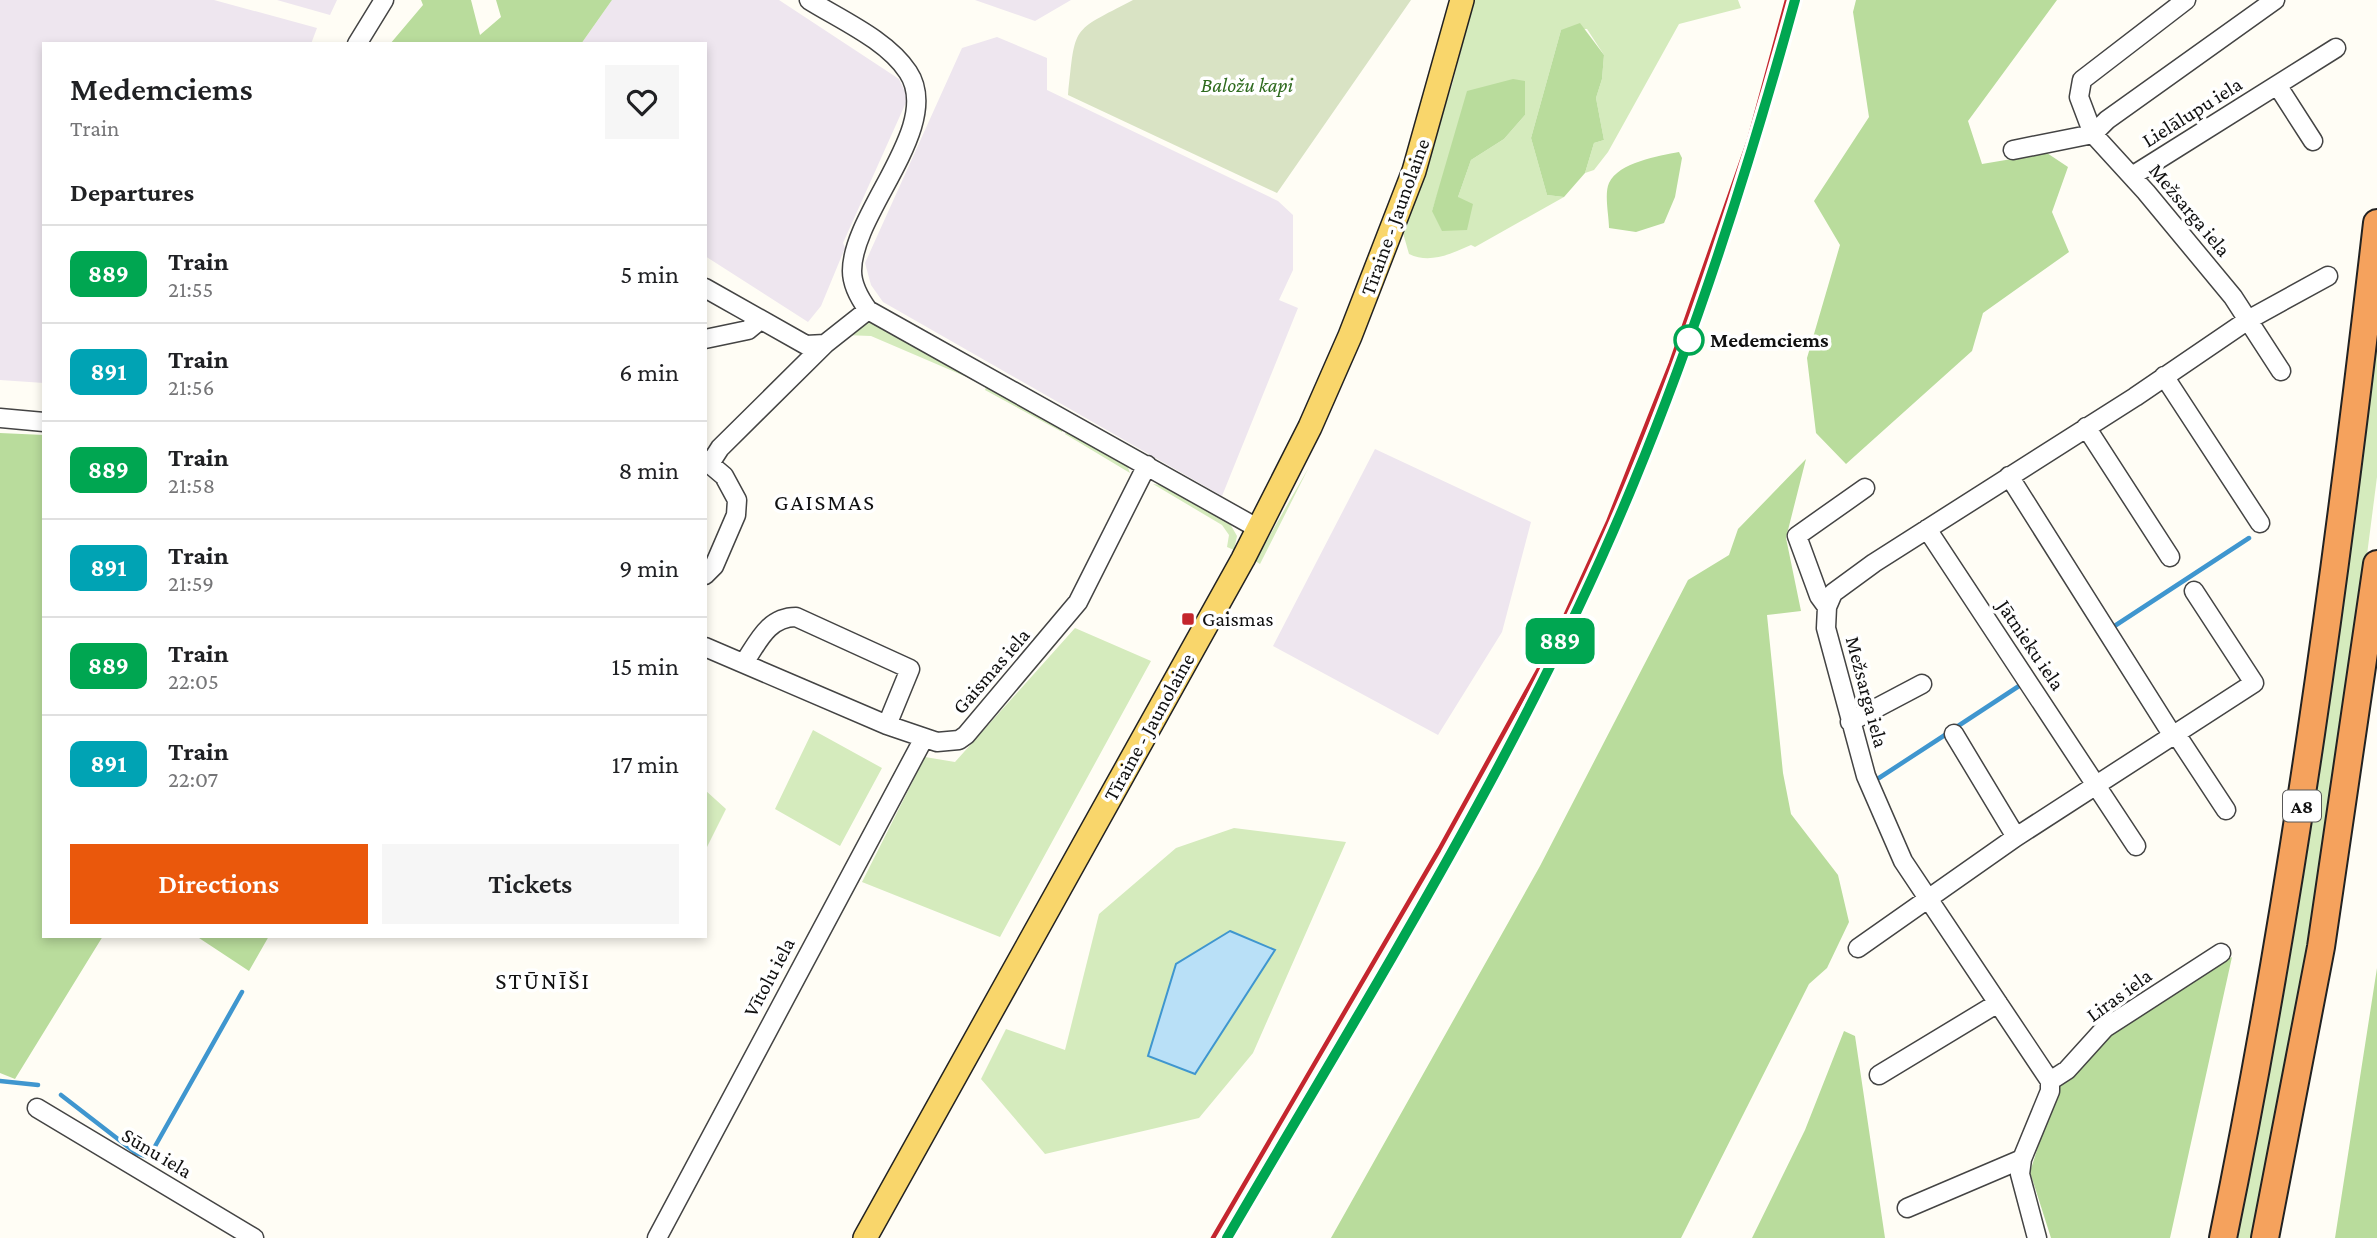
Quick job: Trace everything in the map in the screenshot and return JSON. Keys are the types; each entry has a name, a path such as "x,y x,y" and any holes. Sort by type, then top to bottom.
{"highway":[{"name":"A8","path":"2223,1238 2262,1049 2308,765 2377,223"},
{"name":"A8","path":"2265,1238 2322,947 2377,564"}],"main road":[{"name":"Tīraine - Jaunolaine","path":"865,1238 1259,529 1330,384 1381,260 1417,160 1462,0"}],"street":[{"path":"358,42 384,0"},
{"path":"809,0 899,61 914,82 918,102 911,128 855,250 852,273 857,293 868,310 1259,529"},
{"path":"2093,134 2079,97 2082,80 2186,0"},
{"path":"2013,150 2093,134 2107,120 2275,0"},
{"name":"Lielālupu iela","path":"2132,176 2336,48"},
{"name":"Lielālupu iela","path":"2277,85 2313,141"},
{"name":"Mežsarga iela","path":"2093,134 2234,297 2281,371"},
{"path":"1827,607 1833,593 1927,529 2248,320 2328,276"},
{"path":"707,289 759,321 806,345 825,344"},
{"path":"707,573 715,566 736,515 737,500 708,461 825,344 868,310"},
{"path":"707,339 748,330 759,321"},
{"path":"2164,376 2260,523"},
{"path":"0,418 42,422"},
{"path":"2086,427 2171,557"},
{"name":"Gaismas iela","path":"707,648 887,725 924,738 947,742 966,736 1082,596 1147,465"},
{"path":"2009,476 2226,810"},
{"path":"1827,607 1819,596 1797,536 1866,488"},
{"name":"Jātnieku iela","path":"1927,529 2136,846"},
{"path":"1858,948 1928,896 2016,837 2254,683 2194,591"},
{"name":"Mežsarga iela","path":"1827,607 1826,628 1832,660 1883,821 1903,861 2050,1081"},
{"path":"744,663 767,628 782,617 796,617 910,670 887,725"},
{"path":"1850,722 1922,684"},
{"path":"1954,734 2016,837"},
{"name":"Vītolu iela","path":"657,1238 924,738"},
{"name":"Liras iela","path":"2050,1081 2067,1070 2105,1028 2221,953"},
{"path":"1879,1075 1998,1003"},
{"path":"2037,1238 2020,1174 2022,1159 2050,1091 2050,1081"},
{"name":"Sūnu iela","path":"37,1108 254,1238"},
{"path":"1907,1208 2022,1159"}],"shaded area":[{"path":"0,0 214,0 317,28 312,42 42,42 42,383 0,380"},
{"path":"277,0 337,0 330,15"},
{"path":"612,0 779,0 899,79 908,98 843,243 845,248 821,306 808,322 707,257 707,42 582,42"},
{"path":"975,0 1071,0 1035,21"},
{"path":"997,37 1047,58 1047,90 1278,201 1293,215 1293,270 1279,300 1298,308 1222,496 883,302 871,285 865,263 962,48"},
{"path":"1375,449 1531,522 1502,632 1438,735 1273,646"}],"green space":[{"path":"421,0 471,0 480,35 501,17 496,0 612,0 582,42 392,42 423,5"},
{"name":"Baložu kapi","path":"1133,0 1411,0 1277,193 1068,95 1075,42 1080,33 1097,19"},
{"path":"1474,0 1738,0 1741,8 1679,24 1608,152 1594,170 1585,173 1594,143 1604,140 1596,98 1602,79 1604,55 1587,29 1561,30 1531,138 1547,195 1564,197 1475,247 1471,245 1440,257 1417,257 1409,254 1403,233 1452,85","holes":["1522,91 1525,115 1504,139 1471,160 1458,197 1432,211 1450,156"]},
{"path":"1856,0 2057,0 1968,121 1982,164 2047,153 2068,167 2052,212 2069,252 1983,313 1972,351 1846,464 1816,433 1807,358 1840,245 1814,201 1869,117 1853,12"},
{"path":"1580,23 1604,55 1602,79 1596,98 1604,140 1594,143 1585,173 1564,197 1547,195 1531,138 1561,30"},
{"path":"1513,79 1525,81 1525,115 1504,139 1471,160 1458,197 1473,204 1467,230 1442,231 1432,211 1467,91"},
{"path":"1679,152 1682,158 1675,197 1664,223 1636,232 1609,228 1607,193 1614,176 1640,161"},
{"path":"861,320 877,324 976,381 871,336 844,335"},
{"path":"2377,330 2377,477 2359,617 2300,1007 2253,1238 2236,1238 2281,1012 2318,786"},
{"path":"986,387 1063,430 1062,432 985,390"},
{"path":"1067,431 1127,465 1130,473 1065,434"},
{"path":"0,433 42,435 42,938 102,938 15,1079 0,1073"},
{"path":"1806,459 1786,538 1801,611 1767,615 1783,773 1791,814 1838,875 1849,922 1827,968 1809,984 1681,1238 1331,1238 1540,866 1688,580 1729,555 1738,529"},
{"path":"1309,467 1260,564 1255,561"},
{"path":"1153,484 1161,485 1229,522 1237,536 1234,550 1227,547 1229,535 1222,525"},
{"path":"1075,628 1151,661 1000,937 862,882 925,757 955,762"},
{"path":"813,730 882,768 840,846 775,809"},
{"path":"707,792 726,809 707,847"},
{"path":"1234,828 1346,842 1253,1053 1199,1118 1045,1154 981,1079 1006,1029 1065,1050 1099,914 1176,848"},
{"path":"199,938 268,938 249,971"},
{"path":"2232,957 2170,1238 2051,1238 2030,1172 2057,1087 2114,1028"},
{"path":"2377,968 2377,1238 2335,1238"},
{"path":"1844,1031 1855,1036 1885,1238 1752,1238 1805,1130"}],"water":[{"path":"1230,931 1275,950 1195,1074 1148,1056 1176,964"}],"waterway":[{"path":"2113,627 2249,538"},
{"path":"1955,728 2022,684"},
{"path":"1879,778 1948,733"},
{"path":"61,1095 136,1153 149,1157 242,992"},
{"path":"0,1081 38,1085"}],"railway":[{"path":"1213,1238 1439,850 1552,645 1608,522 1671,363 1749,140 1787,0"},
{"path":"1227,1238 1440,874 1513,736"}],"train":[{"name":"889","path":"1227,1238 1440,874 1493,777 1597,566 1635,481 1702,304 1756,142 1795,0"}],"place":[{"name":"Medemciems","path":"1689,340"},
{"name":"Gaismas","path":"1188,619"}],"district":[{"name":"GAISMAS","path":"825,502"},
{"name":"STŪNĪŠI","path":"543,981"}]}
